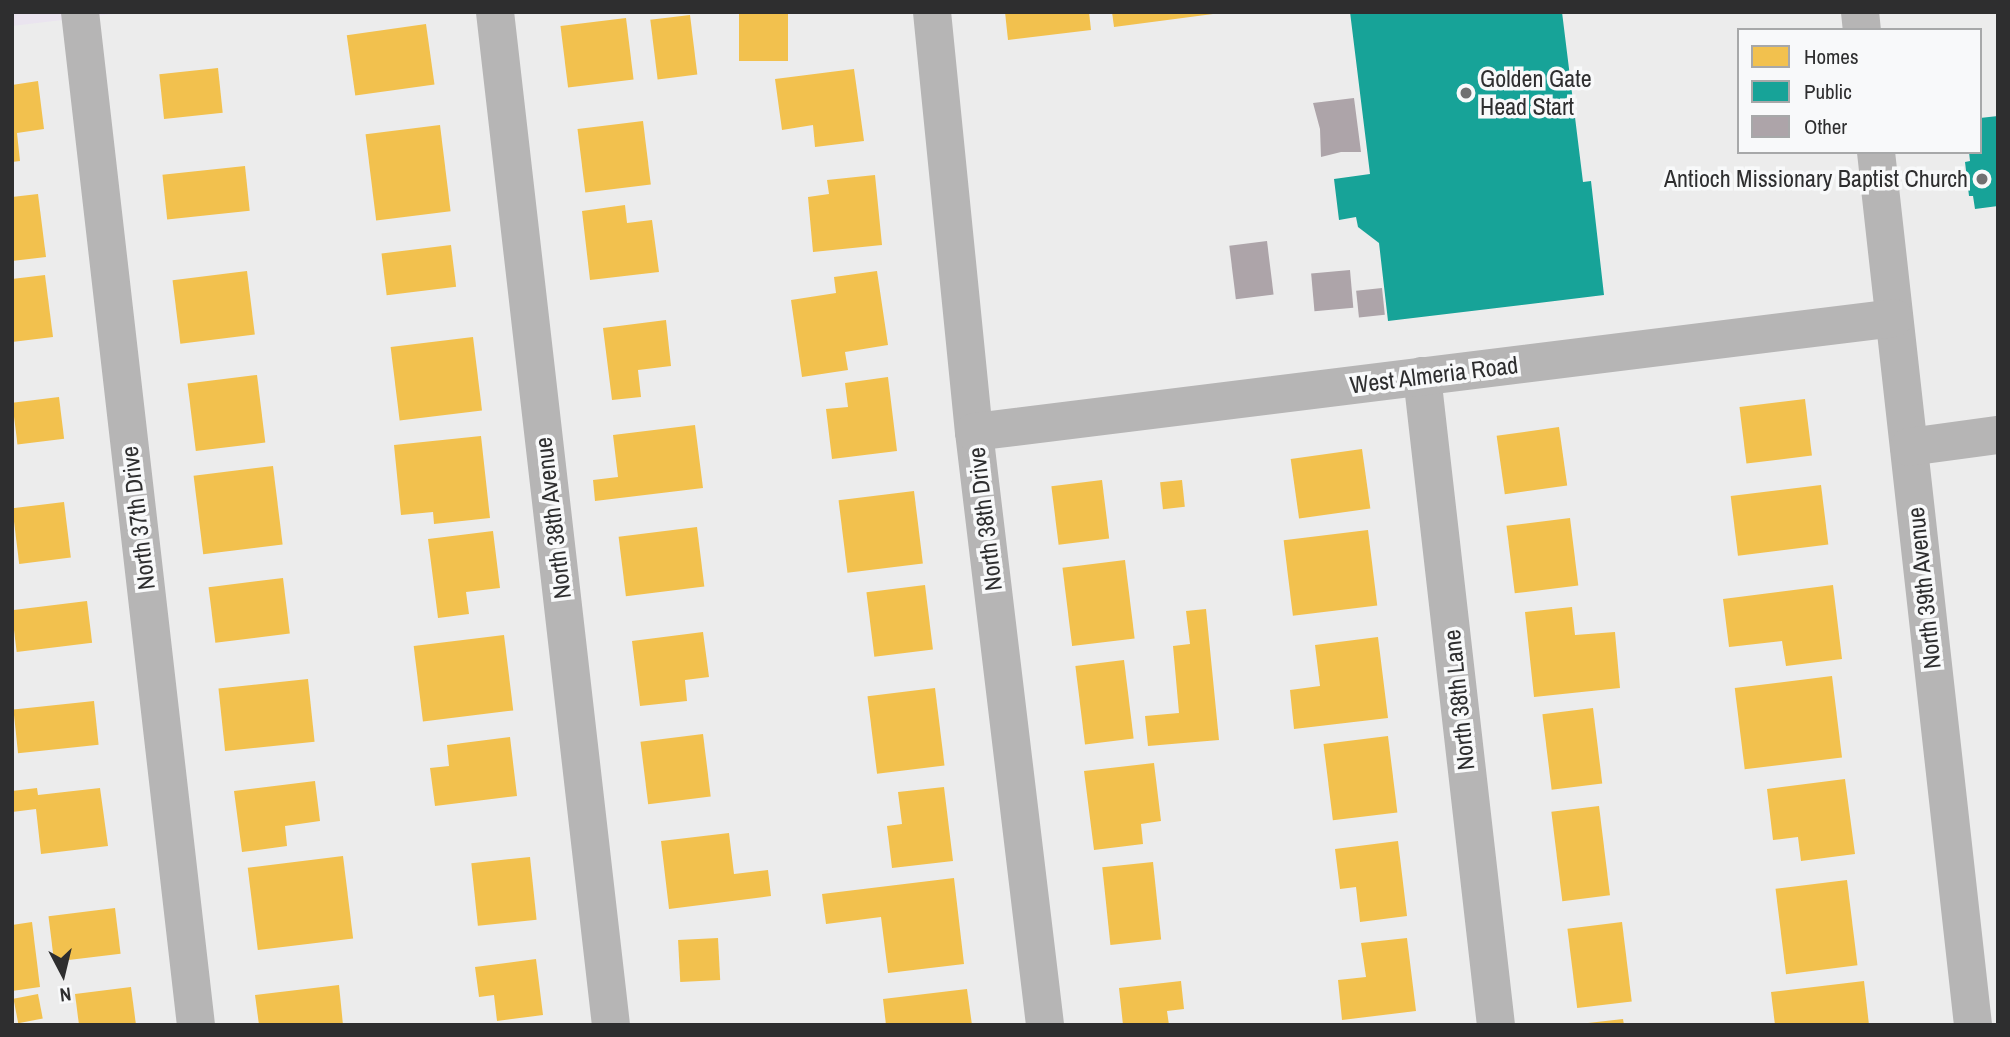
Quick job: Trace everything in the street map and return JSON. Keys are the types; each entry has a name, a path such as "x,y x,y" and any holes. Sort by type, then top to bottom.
{"street":[{"name":"North 37th Drive","path":"80,12 196,1025"},
{"name":"North 38th Avenue","path":"495,12 611,1025"},
{"name":"North 38th Drive","path":"932,12 974,432 1045,1025"},
{"name":"North 39th Avenue","path":"1875,154 1973,1025"},
{"name":"West Almeria Road","path":"974,432 1894,317"},
{"name":"North 38th Lane","path":"1422,376 1496,1025"},
{"path":"1909,447 1998,435"}],"shaded area":[{"path":"12,12 129,12 12,26"}],"building: Homes":[{"path":"739,12 788,12 788,61 739,61"},
{"path":"1005,12 1089,12 1091,30 1008,40"},
{"path":"1112,12 1213,12 1213,14 1114,27"},
{"path":"690,15 697,75 658,79 650,20"},
{"path":"626,18 634,80 568,88 560,26"},
{"path":"426,24 434,84 355,96 347,35"},
{"path":"218,68 223,113 164,119 159,74"},
{"path":"854,69 864,141 815,147 813,125 782,130 775,79"},
{"path":"38,81 44,129 17,133 20,161 12,162 12,85"},
{"path":"643,121 651,185 585,193 577,129"},
{"path":"440,125 451,211 376,220 366,134"},
{"path":"245,166 250,211 167,219 162,175"},
{"path":"875,175 882,245 813,252 808,197 829,194 827,180"},
{"path":"38,194 46,257 12,261 12,197"},
{"path":"625,205 627,223 652,220 659,272 590,280 582,211"},
{"path":"451,245 456,287 387,295 382,254"},
{"path":"247,271 255,335 180,344 173,280"},
{"path":"877,271 888,345 845,352 848,370 802,377 791,300 836,293 834,277"},
{"path":"45,275 53,337 12,342 12,279"},
{"path":"666,320 671,366 638,370 641,397 612,400 603,328"},
{"path":"473,337 482,410 400,421 391,347"},
{"path":"257,375 265,442 196,451 188,384"},
{"path":"888,377 897,451 832,459 826,409 848,407 845,383"},
{"path":"59,397 64,439 17,444 12,403"},
{"path":"1805,399 1812,456 1746,464 1739,407"},
{"path":"695,425 703,488 595,501 593,480 618,477 613,435"},
{"path":"1559,427 1567,485 1505,494 1497,436"},
{"path":"481,436 490,518 434,524 433,512 401,515 394,445"},
{"path":"1362,449 1370,508 1299,518 1291,459"},
{"path":"273,466 283,544 203,554 194,476"},
{"path":"1102,480 1109,539 1059,545 1051,486"},
{"path":"1182,480 1185,507 1163,509 1160,482"},
{"path":"1821,485 1828,545 1738,556 1731,496"},
{"path":"914,491 923,563 847,573 839,500"},
{"path":"64,502 71,558 19,564 12,508"},
{"path":"1570,518 1578,585 1515,593 1506,526"},
{"path":"697,527 704,587 626,596 619,537"},
{"path":"1368,530 1377,605 1293,616 1284,540"},
{"path":"493,531 500,588 466,592 469,614 438,618 428,539"},
{"path":"1125,560 1135,638 1072,646 1062,568"},
{"path":"283,578 290,634 215,643 209,587"},
{"path":"925,585 933,650 874,657 866,592"},
{"path":"1833,585 1842,659 1786,666 1782,641 1729,647 1723,599"},
{"path":"87,601 92,643 17,652 12,610"},
{"path":"1572,607 1575,635 1615,632 1620,688 1534,697 1525,612"},
{"path":"1206,609 1219,740 1148,746 1145,716 1179,713 1173,646 1190,644 1186,611"},
{"path":"703,632 709,677 685,680 687,701 640,706 632,641"},
{"path":"504,635 513,710 423,722 414,646"},
{"path":"1378,637 1388,718 1294,729 1290,690 1320,686 1315,645"},
{"path":"1124,660 1134,738 1085,744 1075,666"},
{"path":"1832,676 1842,757 1745,769 1735,688"},
{"path":"308,679 315,742 225,751 218,688"},
{"path":"935,688 945,765 877,774 868,696"},
{"path":"94,701 99,745 18,753 13,709"},
{"path":"1593,708 1602,783 1552,790 1542,714"},
{"path":"703,734 711,797 648,804 640,742"},
{"path":"1388,736 1397,812 1333,820 1323,744"},
{"path":"510,737 517,796 435,806 430,768 449,766 447,745"},
{"path":"1154,763 1161,821 1141,824 1143,844 1094,850 1084,771"},
{"path":"1845,779 1855,854 1801,861 1798,837 1773,840 1767,789"},
{"path":"315,781 320,821 285,826 287,846 242,852 234,791"},
{"path":"944,787 953,861 892,868 887,826 902,824 898,792"},
{"path":"37,788 38,795 100,788 108,846 41,854 36,809 12,812 12,791"},
{"path":"1599,806 1610,895 1562,901 1551,812"},
{"path":"729,833 734,874 768,870 771,896 669,909 661,841"},
{"path":"1398,841 1407,916 1360,922 1356,887 1340,889 1335,849"},
{"path":"343,856 353,938 258,950 248,868"},
{"path":"530,857 537,920 478,926 471,863"},
{"path":"1153,862 1161,940 1110,945 1102,867"},
{"path":"954,878 964,964 888,973 881,917 826,924 822,894"},
{"path":"1847,880 1857,965 1786,974 1776,889"},
{"path":"115,908 121,954 54,962 48,916"},
{"path":"32,922 40,987 12,991 12,925"},
{"path":"1622,922 1632,1001 1577,1008 1567,929"},
{"path":"718,938 720,980 680,982 678,940"},
{"path":"1407,938 1416,1011 1342,1020 1338,980 1366,977 1361,943"},
{"path":"536,959 543,1015 497,1021 494,995 479,997 475,967"},
{"path":"1181,981 1184,1009 1167,1011 1169,1025 1123,1025 1119,988"},
{"path":"1864,981 1869,1025 1775,1025 1771,992"},
{"path":"339,985 343,1025 259,1025 255,995"},
{"path":"131,987 136,1025 79,1025 75,994"},
{"path":"967,989 972,1025 886,1025 883,999"},
{"path":"38,994 43,1019 18,1023 13,999"},
{"path":"1623,1019 1624,1025 1588,1025 1588,1023"}],"building: Public":[{"name":"Golden Gate Head Start","path":"1350,12 1562,12 1583,182 1591,181 1604,295 1388,321 1379,243 1358,227 1356,217 1339,220 1334,179 1370,174"},
{"name":"Antioch Missionary Baptist Church","path":"1998,116 1998,206 1975,209 1973,196 1969,196 1965,162 1970,161 1969,154 1982,154 1982,118"}],"building: Other":[{"path":"1354,98 1361,152 1341,152 1321,157 1320,129 1313,103"},
{"path":"1267,241 1274,295 1236,299 1229,246"},
{"path":"1350,270 1353,308 1314,311 1311,273"},
{"path":"1382,288 1385,315 1359,318 1356,291"}],"place":[{"name":"Golden Gate Head Start","path":"1466,93"},
{"name":"Antioch Missionary Baptist Church","path":"1982,179"}]}
